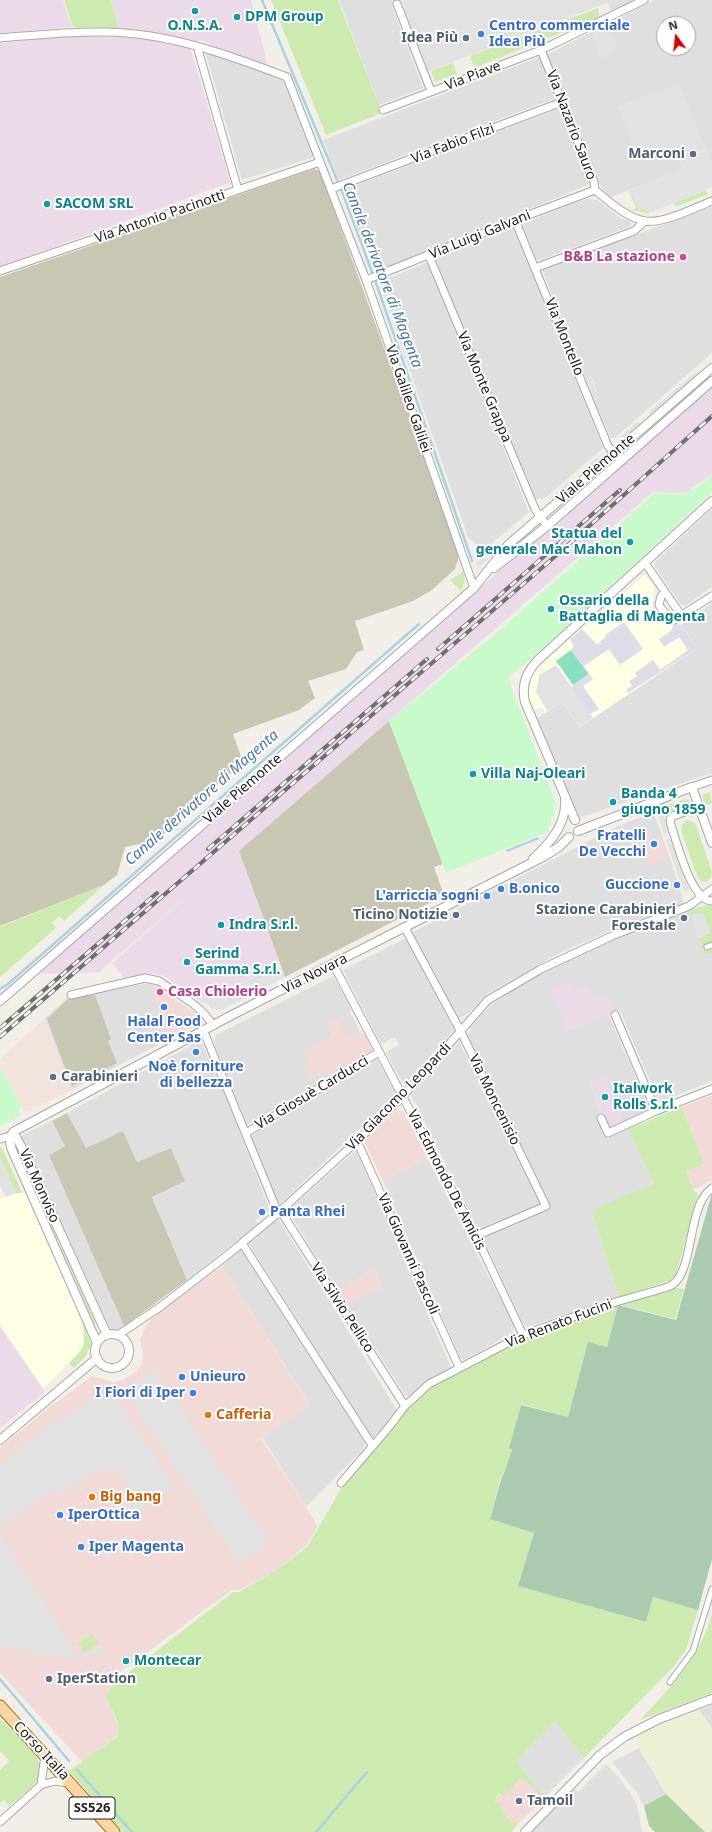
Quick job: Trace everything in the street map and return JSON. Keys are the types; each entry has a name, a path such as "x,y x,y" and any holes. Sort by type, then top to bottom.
{"main road":[{"name":"Corso Italia","path":"0,1706 114,1832"}],"street":[{"name":"Via Piave","path":"383,110 541,50 644,0"},
{"name":"Via Piave","path":"397,4 431,92"},
{"path":"0,38 72,31 108,32 142,34 197,46 238,190"},
{"name":"Via Galileo Galilei","path":"197,46 287,77 320,162 333,188 368,280 474,588"},
{"name":"Via Nazario Sauro","path":"541,50 594,182 595,190 629,215 645,221"},
{"name":"Via Fabio Filzi","path":"333,188 562,102"},
{"name":"Via Antonio Pacinotti","path":"0,272 320,162"},
{"name":"Via Luigi Galvani","path":"368,280 515,220 595,190"},
{"path":"535,268 634,231 645,221 658,221 712,201"},
{"name":"Via Montello","path":"515,220 608,446 621,461"},
{"name":"Via Monte Grappa","path":"429,256 539,518"},
{"name":"Viale Piemonte","path":"0,1001 474,588 486,575 508,545 712,368"},
{"name":"Viale Piemonte","path":"486,575 547,526 712,381"},
{"path":"564,793 565,809 561,823 561,832 568,837 574,836 577,825 564,793 525,702 524,684 530,667 712,500"},
{"path":"539,518 547,526"},
{"path":"645,563 681,615"},
{"path":"665,593 661,596 660,605 669,619 677,620 681,615 687,613 712,596"},
{"path":"561,823 569,818 577,825 590,826 712,780"},
{"path":"692,787 712,843"},
{"path":"699,807 673,816 670,819 691,883 701,897 708,901 712,901"},
{"name":"Via Novara","path":"526,865 550,841 561,823"},
{"name":"Via Novara","path":"0,1139 12,1134 49,1111 526,865 559,847 568,837"},
{"name":"Via Giacomo Leopardi","path":"118,1335 184,1290 279,1212 357,1141 403,1096 488,1000 541,969 614,935 689,906 712,889"},
{"name":"Via Moncenisio","path":"405,928 461,1032 546,1206 476,1236"},
{"name":"Via Edmondo De Amicis","path":"333,964 476,1236 523,1335"},
{"path":"71,995 145,978 152,978 159,981 198,1009 209,1019 213,1026"},
{"path":"615,1015 656,1111"},
{"name":"Via Silvio Pellico","path":"204,1032 279,1212 405,1406"},
{"name":"Via Giosuè Carducci","path":"246,1133 379,1052"},
{"path":"601,1118 608,1133 656,1111 712,1089"},
{"name":"Via Monviso","path":"12,1134 21,1146 107,1335"},
{"name":"Via Monviso","path":"12,1134 10,1142 12,1150 97,1343"},
{"name":"Via Giovanni Pascoli","path":"357,1141 459,1367"},
{"name":"Via Renato Fucini","path":"340,1483 389,1427 405,1406 429,1384 459,1367 523,1335 609,1304 668,1287 676,1283 682,1272 702,1199 712,1188"},
{"path":"55,1246 64,1242"},
{"path":"242,1243 372,1445"},
{"path":"107,1335 118,1335 128,1346 128,1356 123,1363 115,1367 106,1367 97,1358 95,1351 97,1343 107,1335"},
{"path":"0,1440 97,1358"},
{"path":"670,1682 693,1651 712,1589"},
{"path":"525,1832 600,1755 624,1737 647,1724 712,1699"},
{"path":"41,1785 45,1755"},
{"path":"0,1822 41,1785 55,1781 71,1783"}],"shaded area":[{"path":"0,0 63,0 72,27 0,33"},
{"path":"111,0 251,0 267,62 265,64 211,46 210,43 199,40 197,42 152,32 119,28"},
{"path":"339,0 402,0 392,6 423,88 379,105"},
{"name":"Idea Più","path":"402,0 606,0 607,3 429,71 433,81 431,82 403,9 405,8"},
{"path":"606,0 637,0 612,13"},
{"path":"655,0 712,0 712,164 678,85 618,107 674,147 683,169 611,197 603,191 597,179 547,57 548,54"},
{"path":"608,25 618,49 601,59 592,33"},
{"path":"75,36 141,38 188,48 191,50 230,181 229,183 0,267 0,43"},
{"path":"205,51 283,80 313,154 311,158 242,180"},
{"path":"540,57 556,98 339,180 323,140"},
{"name":"Marconi","path":"679,84 712,164 712,187 652,212 647,212 645,208 639,211 630,190 683,168 674,147 639,161 618,107"},
{"path":"561,108 590,184 375,273 343,190"},
{"path":"314,169 320,171 458,552 458,559 455,569 432,590 413,601 355,621 364,650 357,652 346,669 308,681 315,698 299,710 233,734 243,762 155,841 125,847 117,875 104,885 0,926 0,277"},
{"path":"588,199 597,200 619,217 631,222 631,226 540,260 536,259 522,224 575,202"},
{"path":"712,206 712,353 615,438 611,438 594,400 599,398 592,377 586,379 542,270"},
{"path":"514,225 603,448 545,498 539,499 534,498 434,260"},
{"path":"428,262 529,512 484,550 468,537 379,282"},
{"path":"694,373 700,375 654,415 648,413"},
{"path":"591,377 599,398 594,400 586,379"},
{"path":"712,387 712,474 687,492 653,492 239,851 279,961 275,962 276,965 203,1003 164,976 153,973 125,979 112,963 198,887 99,972 38,974 484,584"},
{"path":"637,422 644,424 626,440 620,437"},
{"path":"597,458 603,459 591,470 585,467"},
{"path":"567,482 574,484 556,500 549,498"},
{"path":"712,509 712,587 685,606 680,603 655,567 655,562"},
{"path":"483,557 489,559 480,566 475,564"},
{"path":"645,575 655,588 652,607 663,623 681,625 697,648 580,727 561,701 545,713 542,707 533,710 528,693 533,675 538,667"},
{"path":"712,603 712,773 579,818 536,719 561,701 580,727 697,648 681,625"},
{"path":"624,622 643,649 620,665 609,649 584,666 593,679 583,686 599,709 590,714 572,688 573,685 588,674 571,650 574,646 570,640 582,629 597,644 606,637 605,635"},
{"path":"674,624 681,625 697,648 628,693 626,690 632,686 629,681 637,676 635,673 653,660 660,670 688,650 679,637 664,647 659,639 671,631"},
{"path":"556,665 593,718 580,727 561,701 547,711 536,692 539,675"},
{"path":"389,721 443,864 434,867 443,892 435,896 437,899 285,977 239,851"},
{"path":"680,796 680,798 627,819 626,817"},
{"path":"653,812 663,838 654,842 651,833 639,838 651,864 670,858 684,903 614,929 561,952 487,994 470,1012 456,1020 411,933 612,829"},
{"path":"663,815 669,833 664,835 658,816"},
{"path":"651,833 654,841 663,838 670,858 651,865 639,838"},
{"path":"672,838 689,890 684,892 666,840"},
{"path":"689,910 705,955 712,953 712,1081 659,1102 620,1011 614,1012 606,994 567,1031 608,1014 651,1112 624,1123 604,1078 590,1083 603,1116 599,1118 608,1138 628,1129 654,1184 593,1215 619,1297 527,1327 523,1323 482,1237 550,1207 466,1037 471,1027 490,1006 510,992 546,971 589,950"},
{"path":"703,912 710,933 699,938 691,916"},
{"path":"406,938 454,1030 404,1085 386,1052 399,1045 395,1037 381,1044 343,970"},
{"path":"273,967 275,970 282,967 285,977 224,1009 217,1010 211,1008 206,1002"},
{"path":"333,976 349,1004 350,1012 360,1031 348,1037 327,1024 333,1036 304,1050 326,1070 330,1077 247,1125 214,1042 216,1035"},
{"path":"570,981 575,991 585,986 593,999 606,994 614,1012 567,1031 550,990"},
{"path":"150,983 155,985 153,993 171,1038 71,1090 45,1018 68,997"},
{"path":"155,985 195,1013 193,1027 171,1038 153,993"},
{"path":"95,995 111,1039 108,1041 117,1063 72,1086 47,1019 68,999"},
{"path":"45,1018 71,1090 25,1113 0,1066 0,1059"},
{"path":"338,1019 348,1037 360,1031 366,1036 372,1049 330,1077 325,1071 311,1079 303,1065 308,1062 304,1050 333,1036 327,1024"},
{"path":"201,1040 218,1080 220,1081 270,1211 255,1220 258,1224 187,1280 152,1196 185,1181 171,1148 137,1162 123,1131 86,1148 67,1113"},
{"path":"459,1042 541,1203 540,1205 479,1231 411,1095"},
{"path":"377,1059 396,1094 279,1205 251,1136"},
{"path":"604,1078 624,1123 609,1129 590,1083"},
{"path":"712,1095 712,1180 693,1190 686,1171 704,1164 682,1107"},
{"path":"396,1111 403,1111 427,1158 383,1181 364,1141"},
{"path":"67,1113 86,1148 123,1131 137,1162 171,1148 185,1181 152,1197 187,1280 124,1326 49,1155 65,1146 52,1121"},
{"path":"52,1121 65,1146 49,1155 124,1326 116,1331 109,1329 21,1137 24,1134"},
{"path":"356,1150 451,1367 426,1383 411,1396 405,1395 347,1305 365,1295 383,1288 374,1268 338,1291 288,1211"},
{"path":"0,1157 16,1193 6,1197 0,1185"},
{"path":"427,1158 515,1327 512,1333 464,1360 460,1358 383,1181"},
{"path":"24,1192 82,1317 84,1340 82,1350 43,1388 0,1326 0,1199 16,1193"},
{"path":"712,1193 712,1559 698,1610 653,1597 646,1622 518,1586 534,1533 490,1519 502,1476 512,1450 509,1448 521,1405 568,1417 588,1342 607,1347 618,1305 676,1320"},
{"path":"278,1218 397,1410 389,1422 372,1438 248,1242"},
{"path":"241,1249 365,1443 363,1449 306,1507 262,1437 310,1405 222,1266"},
{"path":"222,1266 310,1406 261,1438 318,1526 306,1546 277,1570 240,1590 232,1590 117,1674 106,1696 120,1730 116,1737 82,1762 0,1673 0,1448 46,1410 92,1376 114,1382 123,1380 136,1372 142,1364 143,1351 140,1340 146,1326 155,1315"},
{"path":"374,1268 383,1288 365,1295 347,1305 338,1291"},
{"path":"0,1326 45,1392 0,1428"},
{"path":"155,1369 269,1544 238,1564 124,1389"},
{"path":"102,1392 105,1397 113,1392 212,1546 210,1547 172,1489 132,1514 120,1496 129,1490 115,1468 108,1472 104,1466 59,1495 55,1490 0,1526 0,1467 11,1455 32,1440 35,1436"},
{"path":"0,1534 78,1656 83,1656 100,1646 103,1651 92,1658 72,1660 0,1646"},
{"path":"712,1705 712,1729 699,1710"},
{"path":"699,1710 712,1729 712,1832 705,1832 666,1794 639,1748 636,1736 664,1723"},
{"path":"555,1721 584,1758 544,1798 517,1761"},
{"path":"639,1748 666,1794 644,1806 637,1793 612,1762"},
{"path":"606,1764 616,1774 633,1797 638,1808 642,1832 530,1832 573,1787 578,1792"},
{"path":"520,1779 533,1785 539,1793 540,1799 543,1796 544,1798 518,1824 517,1822 511,1822 495,1802 500,1793 506,1792"}],"green space":[{"path":"64,0 111,0 119,28 73,27"},
{"path":"271,0 338,0 382,113 326,135"},
{"path":"598,8 598,18 474,68 470,56"},
{"path":"453,63 457,74 435,82 431,71"},
{"path":"630,190 639,210 645,208 650,214 632,210 636,208 629,191"},
{"path":"706,190 708,194 675,207 674,203"},
{"path":"712,475 712,492 567,627 508,678 557,807 554,807 554,816 551,815 551,826 548,827 549,831 446,873 389,721 500,630 655,493 673,494 686,492 692,490"},
{"path":"465,570 464,583 461,591 450,580"},
{"path":"571,650 589,674 573,685 556,661"},
{"path":"710,792 712,803 706,805 702,795"},
{"path":"685,799 690,801 689,806 658,816 656,809"},
{"path":"686,820 691,821 696,825 712,872 711,878 707,882 701,881 697,876 681,830 682,825"},
{"path":"104,885 64,921 59,916 52,923 56,928 0,977 0,927"},
{"path":"712,904 712,953 705,955 699,938 710,933 703,912 691,916 689,910"},
{"path":"0,1066 22,1107 19,1109 21,1115 0,1126"},
{"path":"682,1107 704,1164 686,1171 693,1190 698,1194 675,1279 619,1297 593,1215 595,1213 594,1209 654,1184 628,1129"},
{"path":"0,1146 22,1193 16,1193 0,1157"},
{"path":"16,1150 18,1151 58,1239 57,1240"},
{"path":"61,1248 63,1248 96,1322 95,1325 93,1322"},
{"path":"676,1288 684,1289 675,1319 618,1304"},
{"path":"618,1304 607,1347 588,1342 568,1417 521,1404 509,1448 512,1450 503,1476 501,1476 490,1519 534,1533 518,1586 646,1622 653,1597 698,1610 686,1650 674,1666 584,1758 555,1721 517,1761 543,1796 539,1799 535,1789 530,1784 520,1779 504,1796 499,1793 495,1802 501,1804 500,1808 511,1822 517,1822 518,1824 511,1832 123,1832 69,1771 117,1737 117,1722 106,1696 111,1686 233,1592 239,1592 277,1570 307,1547 339,1492 403,1412 435,1384 521,1339"},
{"path":"83,1322 91,1345 85,1357 74,1368 69,1363 79,1353 83,1345"},
{"path":"712,1613 712,1693 640,1720 673,1684 692,1658 707,1629"},
{"path":"92,1634 99,1644 84,1652 78,1643"},
{"path":"0,1719 28,1746 35,1755 41,1771 36,1782 9,1806 4,1800 0,1803 0,1770 9,1761 0,1751"},
{"path":"666,1794 705,1832 655,1832 649,1826 644,1806"}],"water":[{"path":"538,837 539,839 507,852 506,850"}],"waterway":[{"name":"Canale derivatore di Magenta","path":"262,0 343,194 375,280 472,561"},
{"name":"Canale derivatore di Magenta","path":"0,989 8,984 419,624"},
{"path":"0,1679 69,1761"},
{"path":"77,1770 132,1832"},
{"path":"316,1832 367,1772"}],"railway":[{"path":"0,1037 559,553 712,416"},
{"path":"438,649 620,490"},
{"path":"208,849 427,659"},
{"path":"0,1028 157,893"}],"place":[{"name":"O.N.S.A.","path":"195,11"},
{"name":"DPM Group","path":"237,17"},
{"name":"Centro commerciale Idea Più","path":"481,34"},
{"name":"Idea Più","path":"466,38"},
{"name":"Marconi","path":"693,154"},
{"name":"SACOM SRL","path":"47,204"},
{"name":"B&B La stazione","path":"683,257"},
{"name":"Statua del generale Mac Mahon","path":"630,542"},
{"name":"Ossario della Battaglia di Magenta","path":"551,609"},
{"name":"Villa Naj-Oleari","path":"473,774"},
{"name":"Banda 4 giugno 1859","path":"613,802"},
{"name":"Fratelli De Vecchi","path":"654,844"},
{"name":"Guccione","path":"677,885"},
{"name":"B.onico","path":"501,889"},
{"name":"L'arriccia sogni","path":"487,896"},
{"name":"Ticino Notizie","path":"456,915"},
{"name":"Stazione Carabinieri Forestale","path":"684,918"},
{"name":"Indra S.r.l.","path":"221,925"},
{"name":"Serind Gamma S.r.l.","path":"187,962"},
{"name":"Casa Chiolerio","path":"160,992"},
{"name":"Halal Food Center Sas","path":"164,1007"},
{"name":"Noè forniture di bellezza","path":"196,1052"},
{"name":"Carabinieri","path":"53,1077"},
{"name":"Italwork Rolls S.r.l.","path":"605,1097"},
{"name":"Panta Rhei","path":"262,1212"},
{"name":"Unieuro","path":"182,1377"},
{"name":"I Fiori di Iper","path":"193,1393"},
{"name":"Cafferia","path":"208,1415"},
{"name":"Big bang","path":"92,1497"},
{"name":"IperOttica","path":"60,1515"},
{"name":"Iper Magenta","path":"81,1547"},
{"name":"Montecar","path":"126,1661"},
{"name":"IperStation","path":"49,1679"},
{"name":"Tamoil","path":"519,1801"}]}
